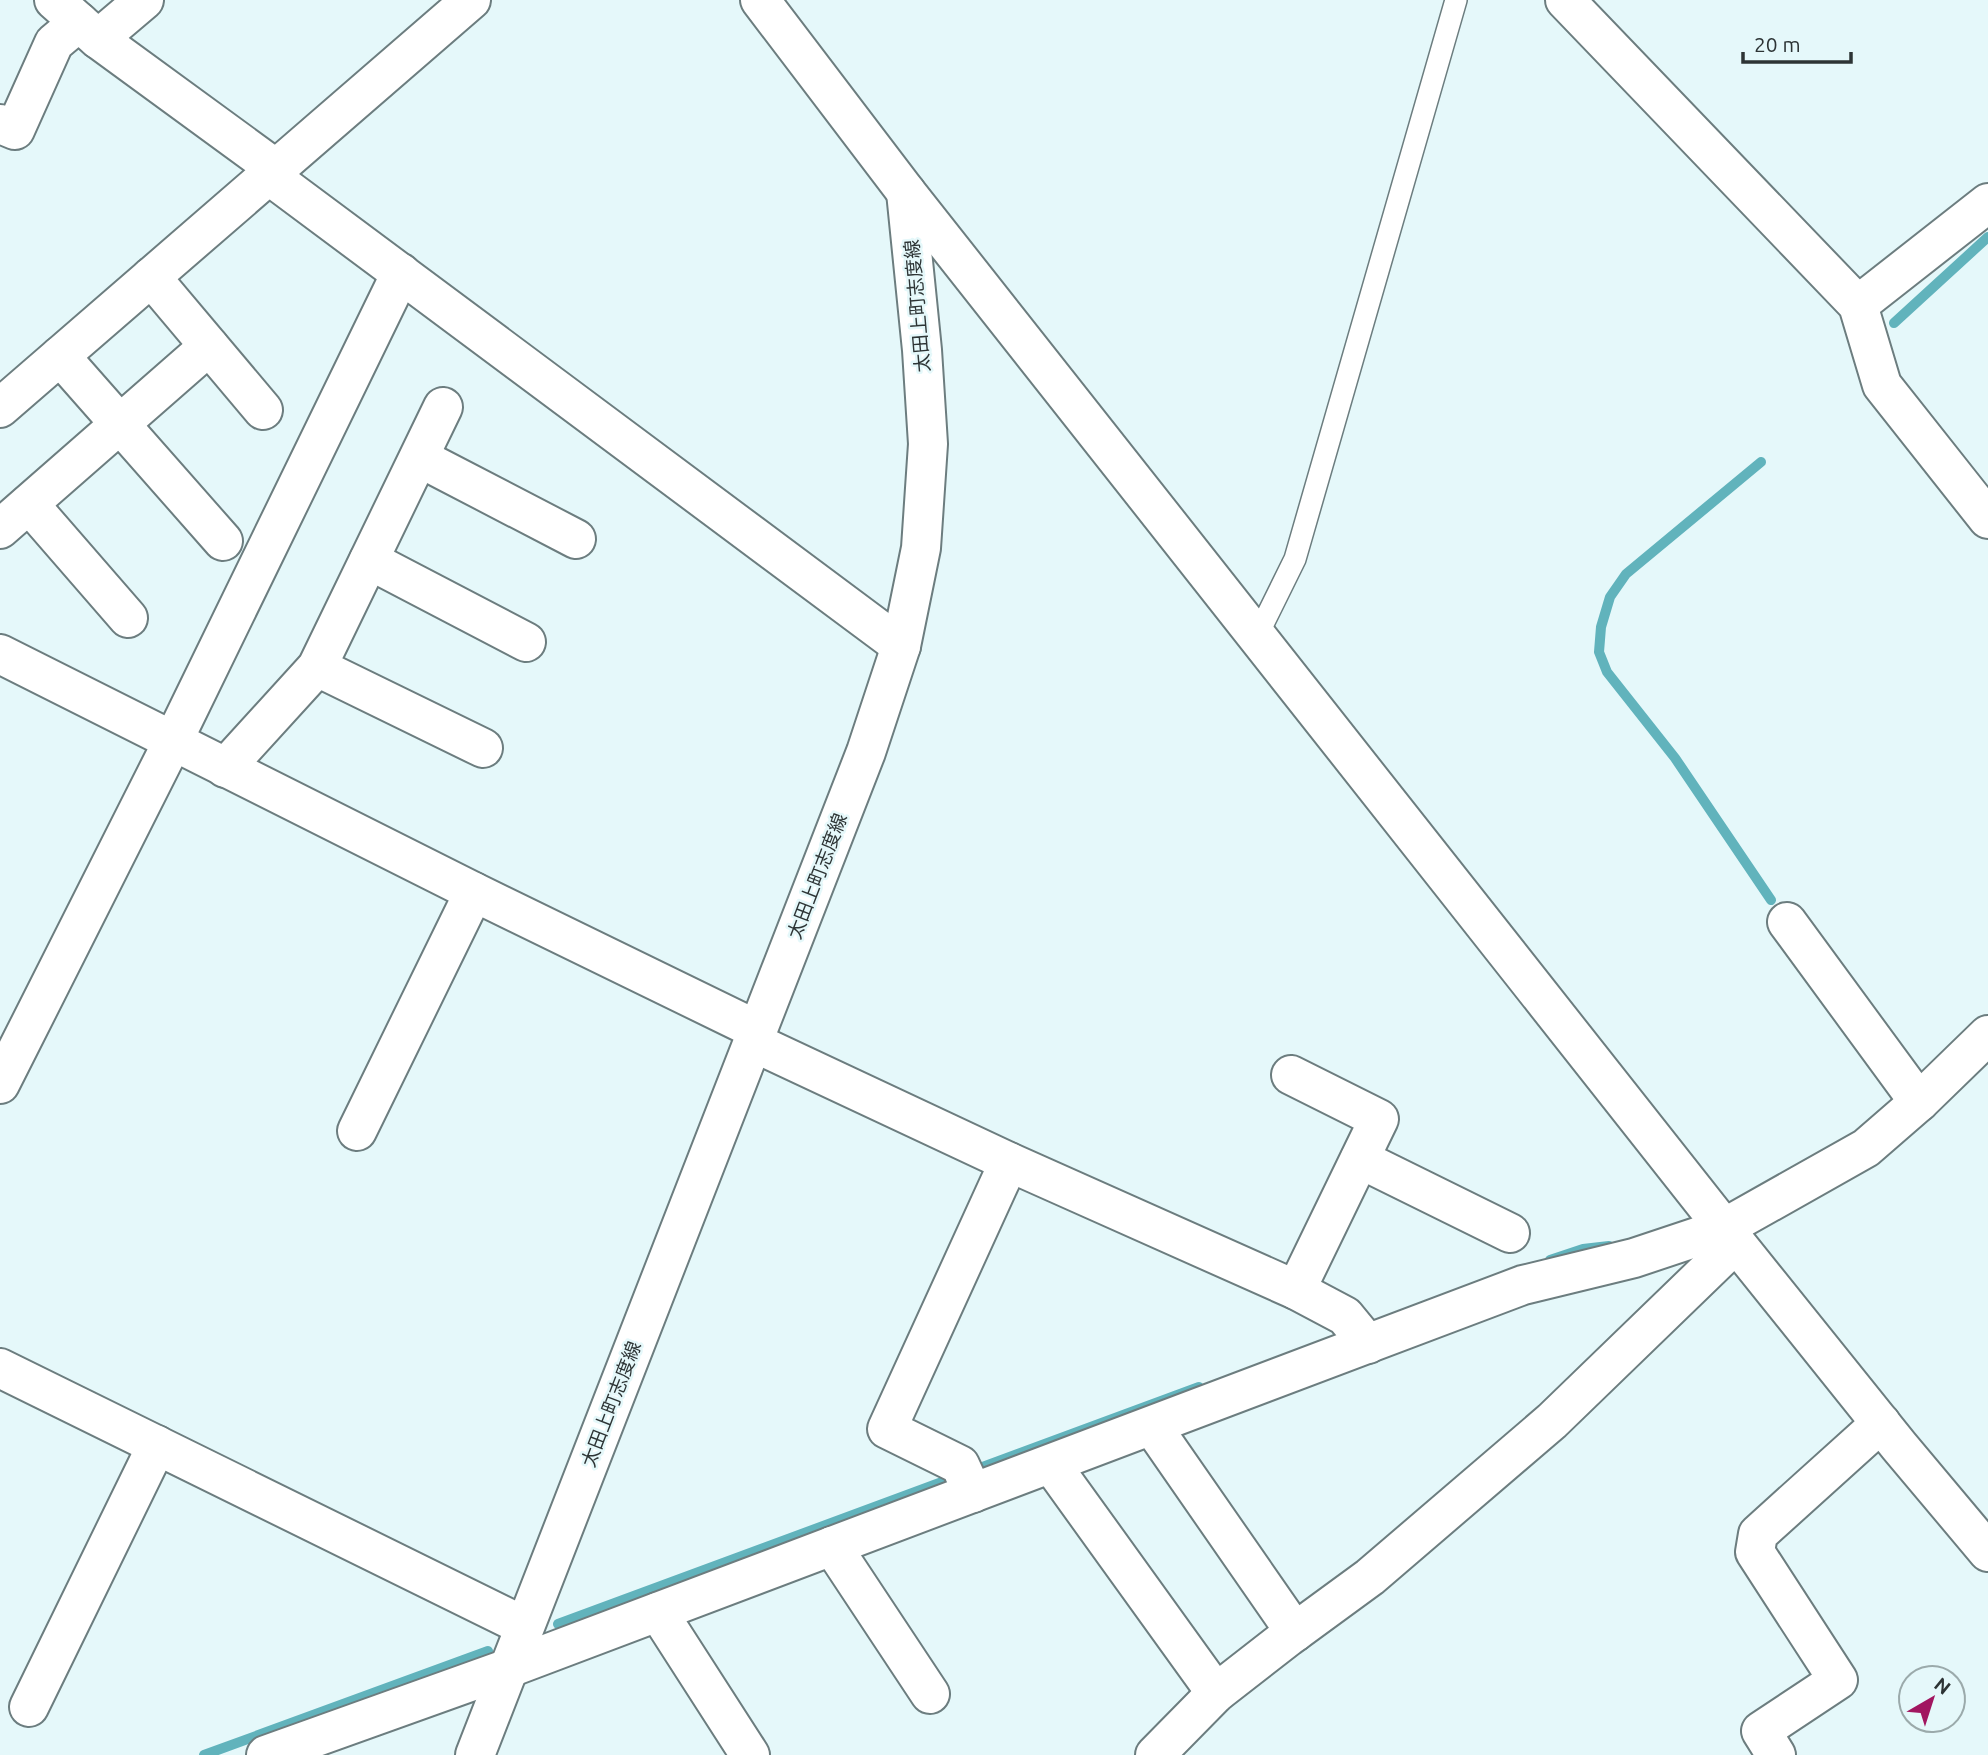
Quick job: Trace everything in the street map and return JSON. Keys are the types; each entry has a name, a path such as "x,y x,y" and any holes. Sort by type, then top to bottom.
{"street":[{"path":"0,124 15,130 54,43 77,20 144,0"},
{"path":"0,408 471,0"},
{"path":"760,0 906,192 1730,1235 1988,1552"},
{"path":"1564,0 1858,305 1882,385 1988,519"},
{"path":"77,20 276,169 282,185 901,646"},
{"name":"太田上町志度線","path":"475,1755 866,752 901,646 921,548 928,444 922,350 906,192"},
{"path":"1858,305 1988,204"},
{"path":"0,1084 173,741 401,273"},
{"path":"151,277 263,410"},
{"path":"0,529 209,346"},
{"path":"60,356 223,541"},
{"path":"225,768 317,667 443,407"},
{"path":"420,458 576,539"},
{"path":"29,504 128,618"},
{"path":"369,560 526,642"},
{"path":"0,654 1009,1162 1296,1290 1356,1330"},
{"path":"317,667 483,748"},
{"path":"357,1131 474,892"},
{"path":"1787,922 1919,1102"},
{"path":"1155,1755 1216,1693 1370,1577 1552,1421 1730,1235 1866,1148 1919,1102 1988,1035"},
{"path":"1291,1075 1379,1119 1296,1290"},
{"path":"1360,1159 1510,1233"},
{"path":"967,1479 887,1429 1009,1162"},
{"path":"266,1755 509,1668 832,1546 967,1479 1051,1464 1152,1426 1356,1330 1523,1285 1730,1235"},
{"path":"0,1368 524,1626"},
{"path":"1776,1755 1761,1731 1838,1680 1755,1552 1758,1534 1881,1423"},
{"path":"1152,1426 1295,1632"},
{"path":"29,1707 157,1446"},
{"path":"1051,1464 1216,1693"},
{"path":"832,1546 930,1694"},
{"path":"658,1612 750,1755"}],"lane":[{"path":"1257,636 1295,559 1456,0"}],"waterway":[{"path":"1894,323 1988,237"},
{"path":"1761,462 1626,574 1610,597 1601,627 1599,652 1607,672 1675,758 1771,900"},
{"path":"1550,1260 1583,1249 1609,1246"},
{"path":"558,1624 1199,1387"},
{"path":"204,1755 488,1651"}]}
